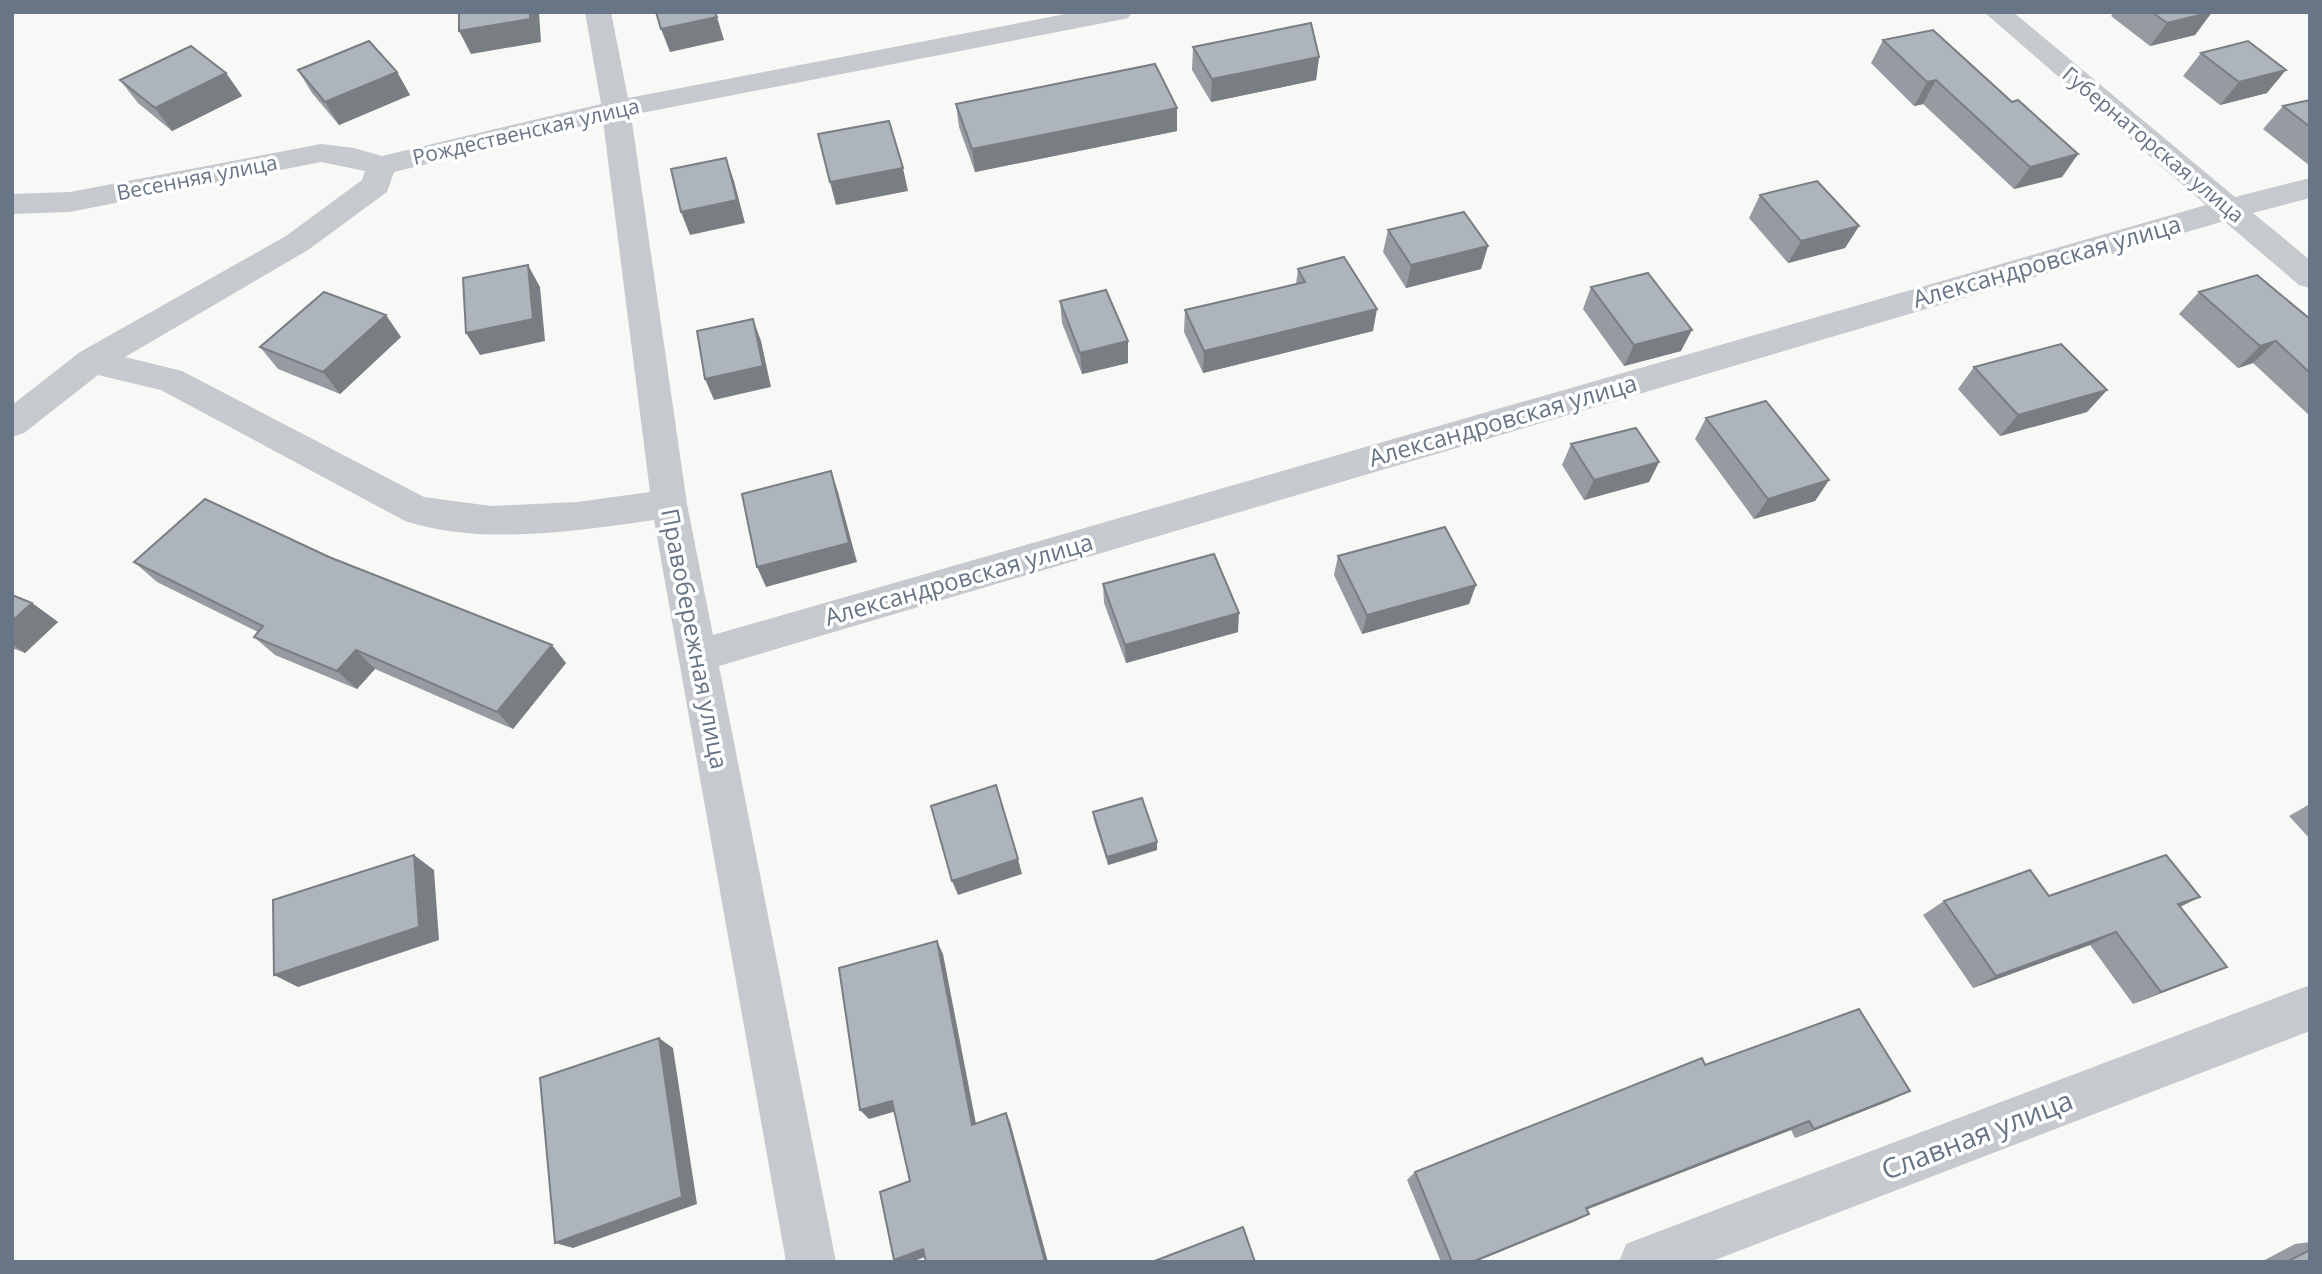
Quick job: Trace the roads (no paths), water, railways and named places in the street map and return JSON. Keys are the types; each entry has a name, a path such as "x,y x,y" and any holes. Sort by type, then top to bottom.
{"street":[{"name":"Правобережная улица","path":"598,12 616,109 669,504 811,1262"},
{"name":"Рождественская улица","path":"12,424 92,361 297,243 376,185 381,166 616,109 1119,12"},
{"name":"Губернаторская улица","path":"1997,12 2310,277"},
{"name":"Весенняя улица","path":"12,204 70,202 321,153 354,158 381,166"},
{"name":"Александровская улица","path":"697,656 2228,209 2310,188"},
{"path":"92,361 170,380 418,511 491,520 577,516 669,504"},
{"name":"Славная улица","path":"1644,1262 2310,1008"}]}
